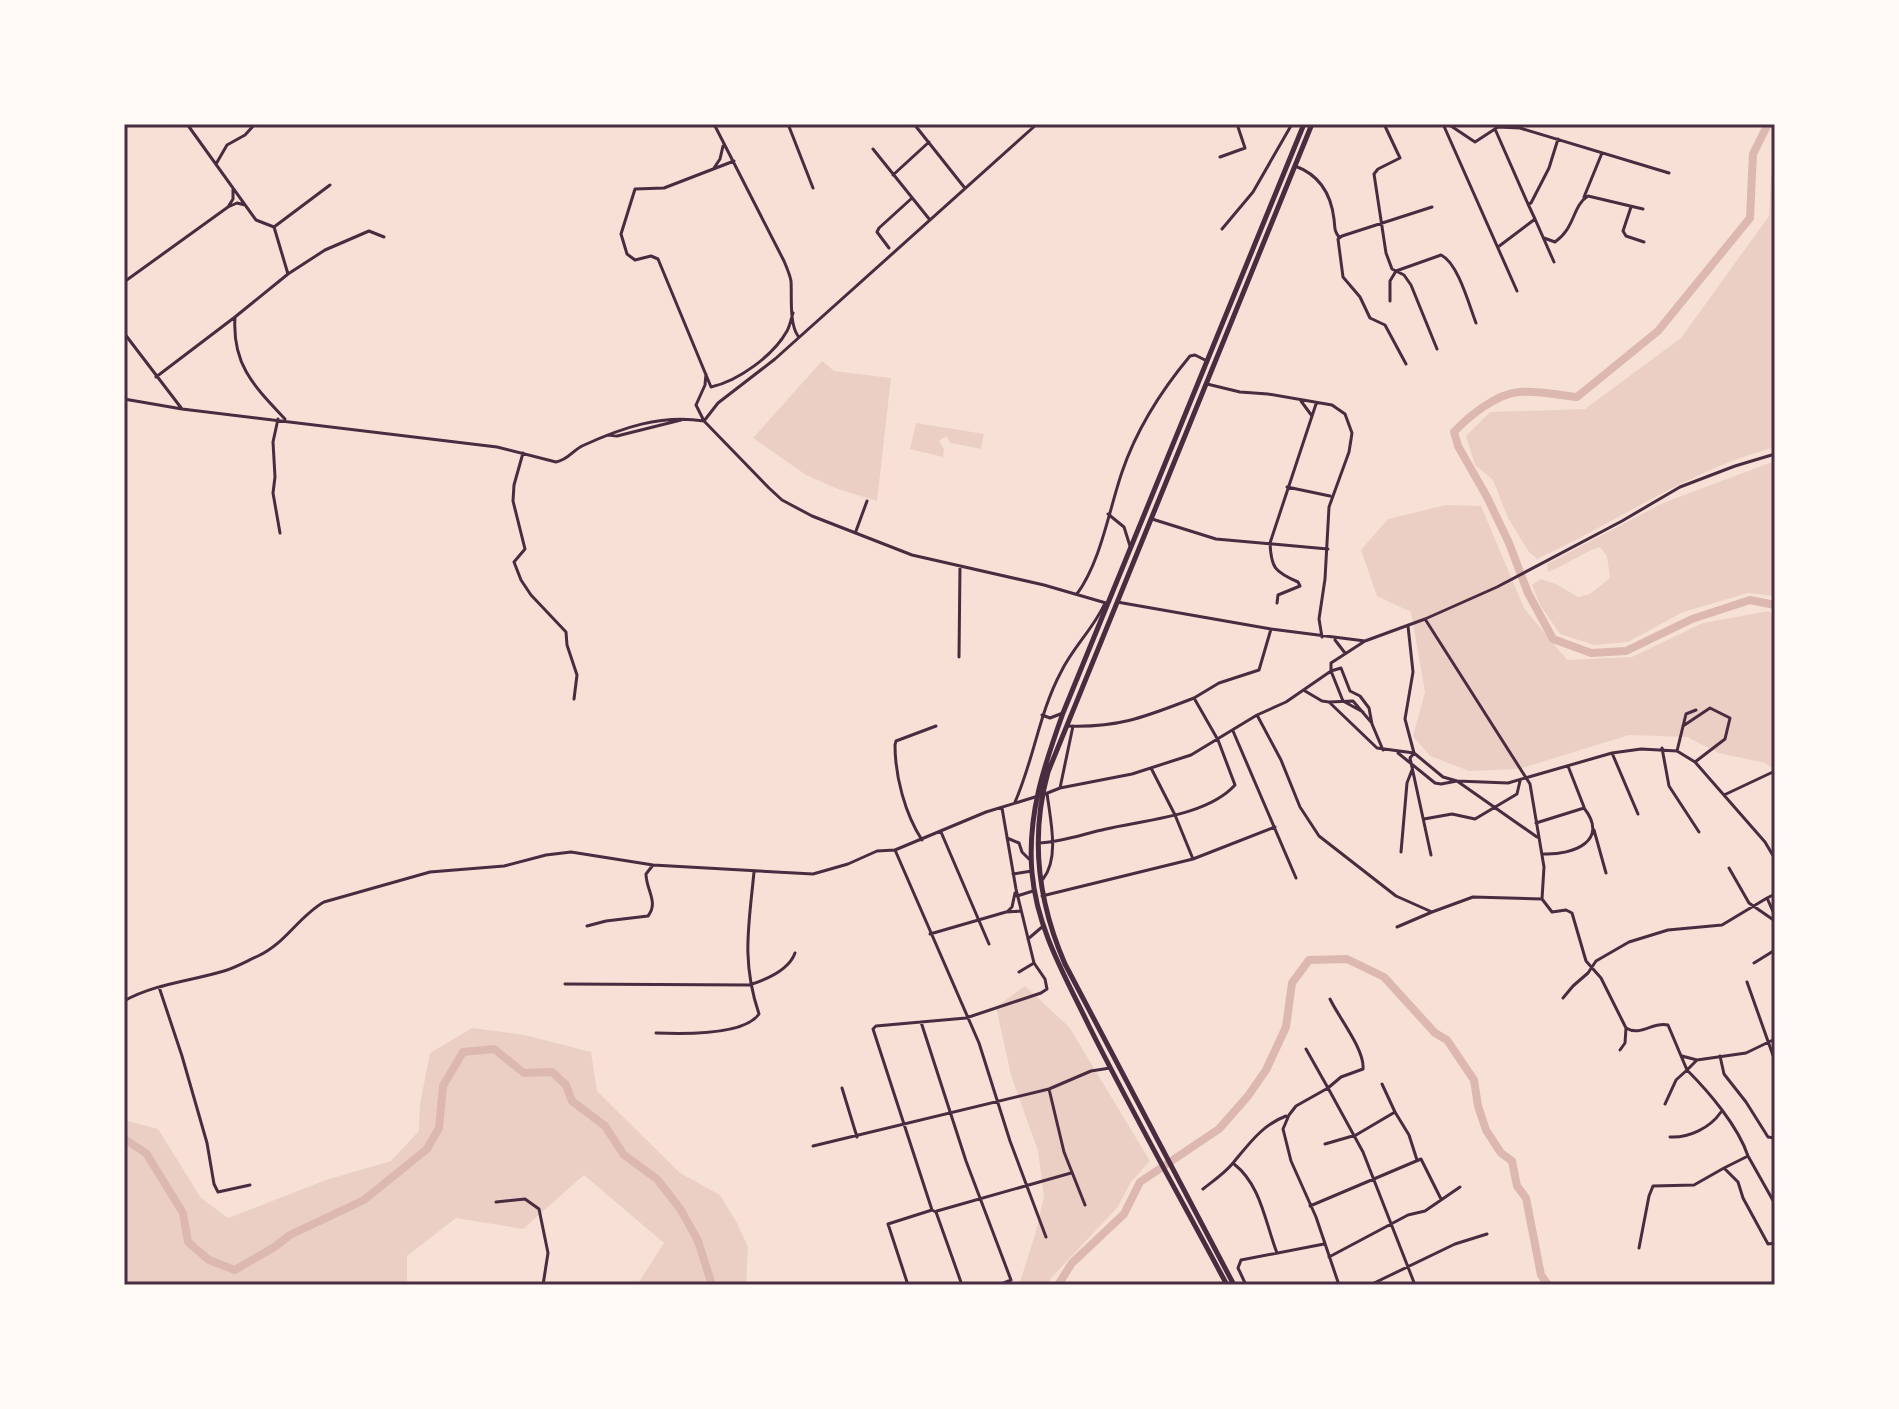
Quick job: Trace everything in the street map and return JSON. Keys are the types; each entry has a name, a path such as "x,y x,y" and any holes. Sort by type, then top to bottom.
{"highway":[{"path":"1234,1285 1147,1129 1053,937 1042,896 1034,843 1035,797 1063,713 1304,124"},
{"path":"1147,1129 1110,1068 1053,953 1042,927 1031,861 1048,772 1070,726 1117,602 1312,124"},
{"path":"1178,1186 1227,1285"}],"street":[{"path":"187,124 256,220 274,227"},
{"path":"216,164 227,145 245,135 255,124"},
{"path":"714,124 784,261 791,279 790,300 798,336"},
{"path":"788,124 813,188"},
{"path":"914,124 965,188"},
{"path":"704,421 718,403 775,359 1037,124"},
{"path":"1220,157 1245,148 1237,124"},
{"path":"1222,229 1253,192 1292,124"},
{"path":"1384,124 1400,158 1374,174 1386,253 1391,266 1404,275 1411,285 1437,349"},
{"path":"1445,124 1475,142 1495,129 1520,128 1669,173"},
{"path":"1445,124 1517,291"},
{"path":"1447,133 1453,129"},
{"path":"1495,129 1554,262"},
{"path":"1528,204 1549,168 1558,139"},
{"path":"893,175 929,142"},
{"path":"714,168 722,154 723,143"},
{"path":"873,149 930,220"},
{"path":"1544,238 1555,242 1569,230 1602,153"},
{"path":"734,161 664,188 635,189 621,234 623,244 630,259 651,256 658,259 713,387 751,367 786,332 793,313"},
{"path":"1295,166 1324,186 1331,201 1346,284 1360,297 1370,318 1385,325 1406,364"},
{"path":"274,227 330,185"},
{"path":"228,207 233,199 233,188"},
{"path":"1584,197 1643,209"},
{"path":"889,248 879,237 879,228 912,198"},
{"path":"124,282 228,207 237,203 245,205"},
{"path":"1339,237 1432,207"},
{"path":"1631,207 1623,231 1626,236 1644,242"},
{"path":"1498,247 1535,219"},
{"path":"274,227 288,274"},
{"path":"156,377 288,274 325,250 373,231 384,237"},
{"path":"1390,301 1390,281 1396,271 1435,256 1445,257 1459,280 1476,323"},
{"path":"235,317 236,351 246,372 285,420"},
{"path":"124,333 182,409"},
{"path":"1076,595 1095,557 1123,468 1142,422 1190,356 1207,361"},
{"path":"706,374 696,405 704,421 782,500 912,555 1107,604 1062,669 1042,715 1029,770 1015,802"},
{"path":"1207,384 1340,408 1351,425 1349,452 1331,496 1319,619 1322,637"},
{"path":"167,406 173,396"},
{"path":"124,399 182,409 497,447 556,462 608,435 617,436 683,419 704,421"},
{"path":"1301,401 1312,416"},
{"path":"1277,603 1278,595 1297,590 1300,586 1275,568 1271,561 1270,543 1316,404"},
{"path":"278,419 273,442 273,493 280,533"},
{"path":"523,453 513,501 525,549 514,562 531,595 566,632 577,675 574,699"},
{"path":"1363,712 1343,701 1331,671 1330,664 1345,653 1365,641 1497,587 1610,528 1680,487 1775,454"},
{"path":"1287,487 1331,496"},
{"path":"855,533 867,501"},
{"path":"1108,514 1124,527 1130,541 1130,552"},
{"path":"1152,519 1216,539 1328,549"},
{"path":"959,657 960,566"},
{"path":"1117,602 1271,629 1365,641"},
{"path":"1425,619 1522,779 1532,790 1537,837 1543,854 1545,879 1542,899 1552,912 1566,910 1572,913 1586,961 1601,978 1626,1028 1625,1043 1620,1050"},
{"path":"1408,626 1413,672 1405,719 1414,753 1443,777 1497,784 1612,753 1662,748 1677,751 1695,762 1765,842 1775,859"},
{"path":"1060,788 1070,726 1132,722 1194,698 1219,683 1259,670 1271,629"},
{"path":"1334,638 1345,653"},
{"path":"1040,882 1049,868 1051,842 1045,794 1191,755 1304,690 1331,671 1341,668 1353,701 1372,724"},
{"path":"1304,690 1322,701 1353,701"},
{"path":"1350,691 1360,696 1369,708 1383,750"},
{"path":"1007,838 1019,843 1051,842 1175,815 1198,807 1234,787 1235,781 1218,740 1194,698"},
{"path":"1329,702 1377,748 1414,753"},
{"path":"1683,726 1710,708 1730,718 1725,739 1695,762"},
{"path":"1677,751 1686,714 1696,710"},
{"path":"1042,715 1050,718 1063,713"},
{"path":"1257,715 1281,760 1300,807 1319,836 1396,896 1432,912"},
{"path":"922,840 899,781 895,745 896,741 936,726"},
{"path":"1233,731 1296,878"},
{"path":"1662,748 1669,786 1699,832"},
{"path":"1398,753 1439,784 1457,781 1537,837"},
{"path":"1414,753 1410,758 1431,855"},
{"path":"1612,753 1638,814"},
{"path":"1422,760 1424,772"},
{"path":"1573,776 1577,764"},
{"path":"1568,766 1584,808 1593,818 1606,873"},
{"path":"1151,768 1193,859"},
{"path":"1401,852 1407,783 1412,770"},
{"path":"1724,795 1775,771"},
{"path":"1424,819 1452,814 1475,819 1517,794 1522,779"},
{"path":"124,1001 159,987 225,971 260,955 286,936 310,910 324,902 412,876 504,866 571,852 653,865 813,874 877,851 895,850 1002,806 1035,797"},
{"path":"962,1285 873,1029 876,1026 966,1018 1047,989 1045,979 1034,963 1017,896 1002,806"},
{"path":"1536,823 1584,808"},
{"path":"1042,896 1193,859 1275,827"},
{"path":"1543,854 1565,854 1583,844 1594,830"},
{"path":"941,832 989,944"},
{"path":"1019,843 1031,861"},
{"path":"895,850 979,1043 1046,1237"},
{"path":"587,926 648,916 653,900 646,874 653,865"},
{"path":"1729,868 1749,903 1775,918"},
{"path":"1013,874 1032,871"},
{"path":"656,1033 714,1034 754,1022 759,1014 749,985 746,951 754,872"},
{"path":"1006,912 1012,907 1016,889"},
{"path":"1017,896 1034,891"},
{"path":"1563,998 1601,957 1629,942 1668,930 1713,927 1732,921 1775,894"},
{"path":"1397,927 1473,897 1542,899"},
{"path":"1767,898 1775,918"},
{"path":"930,934 1006,912 1021,911"},
{"path":"1028,939 1042,927"},
{"path":"1754,963 1775,950"},
{"path":"565,984 749,985 765,980 788,964 795,953"},
{"path":"1019,972 1034,963"},
{"path":"1747,982 1775,1061"},
{"path":"159,987 178,1040 207,1143 214,1184 218,1192 250,1185"},
{"path":"1330,999 1364,1064 1362,1070 1341,1077 1296,1106 1283,1129 1285,1142 1339,1285"},
{"path":"921,1022 1011,1280 999,1285"},
{"path":"1626,1028 1638,1031 1665,1023 1671,1029 1687,1070 1733,1125 1775,1204"},
{"path":"1680,1055 1697,1060 1746,1053 1775,1039"},
{"path":"1306,1049 1356,1135 1415,1285"},
{"path":"1720,1056 1720,1067 1728,1081 1746,1102 1768,1137 1775,1138"},
{"path":"1665,1104 1676,1080 1697,1060"},
{"path":"813,1146 1049,1089 1091,1071 1110,1068"},
{"path":"1382,1084 1409,1135 1417,1160"},
{"path":"842,1088 857,1137"},
{"path":"1049,1089 1053,1114 1071,1173 1085,1205"},
{"path":"1325,1144 1356,1135 1395,1112"},
{"path":"1670,1137 1680,1138 1700,1130 1713,1123 1721,1112"},
{"path":"1203,1189 1233,1163 1240,1151 1265,1127 1289,1115"},
{"path":"1639,1248 1653,1186 1694,1185 1748,1156"},
{"path":"1310,1206 1421,1159 1441,1199"},
{"path":"1233,1163 1246,1174 1255,1188 1277,1253"},
{"path":"1724,1168 1738,1182 1743,1198 1768,1244 1775,1243"},
{"path":"908,1285 888,1224 1071,1173"},
{"path":"1329,1257 1408,1215 1425,1211 1460,1187"},
{"path":"496,1202 525,1199 539,1209 548,1253 543,1285"},
{"path":"1370,1285 1455,1244 1487,1234"},
{"path":"1246,1285 1238,1263 1249,1258 1324,1244"}],"shaded area":[{"path":"1775,171 1775,447 1683,483 1537,559 1529,552 1508,518 1493,480 1475,465 1466,436 1490,412 1585,409 1681,338 1769,216 1771,176"},
{"path":"822,361 834,371 891,378 877,501 806,475 753,438"},
{"path":"916,423 984,434 981,449 951,443 946,436 939,441 944,449 943,457 910,449"},
{"path":"1775,461 1775,596 1748,593 1683,612 1628,642 1594,645 1560,634 1540,605 1532,585 1541,579 1578,597 1590,594 1610,578 1607,556 1600,547 1548,572 1547,564 1663,503"},
{"path":"1446,505 1481,506 1524,608 1567,660 1632,657 1703,623 1769,611 1775,617 1775,770 1765,763 1719,753 1687,737 1629,735 1519,769 1469,771 1430,756 1413,736 1425,692 1411,612 1377,596 1361,550 1388,519"},
{"path":"1025,986 1069,1027 1150,1161 1131,1182 1117,1208 1051,1278 1048,1285 1019,1285 1044,1197 1038,1151 1011,1075 996,1007"},
{"path":"472,1028 525,1035 591,1052 597,1091 680,1173 720,1195 748,1247 746,1285 637,1285 664,1243 584,1175 523,1229 456,1218 407,1256 407,1285 124,1285 124,1120 158,1129 201,1198 228,1218 326,1180 391,1161 419,1131 420,1104 430,1053"}],"waterway":[{"path":"1768,124 1753,154 1750,218 1658,331 1577,397 1533,392 1510,394 1484,407 1454,432 1458,446 1509,543 1528,593 1553,639 1591,653 1626,651 1692,619 1750,600 1775,605"},
{"path":"1058,1285 1072,1263 1124,1214 1140,1182 1219,1129 1248,1096 1266,1070 1286,1027 1292,983 1309,960 1347,959 1384,977 1435,1033 1447,1040 1474,1080 1486,1130 1501,1153 1512,1161 1517,1186 1526,1198 1541,1275 1548,1285"},
{"path":"124,1139 146,1153 183,1213 188,1242 209,1260 235,1270 290,1235 364,1200 427,1149 439,1128 443,1086 463,1052 494,1049 524,1073 552,1072 566,1085 572,1101 605,1126 624,1155 657,1179 681,1210 698,1241 712,1285"}]}
